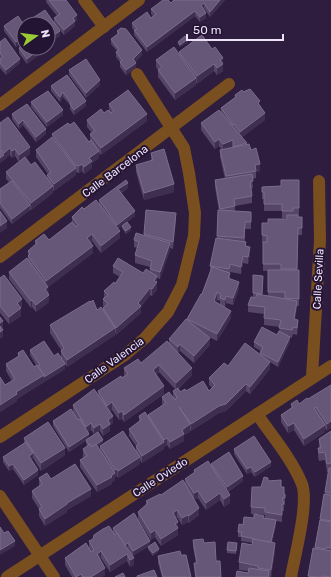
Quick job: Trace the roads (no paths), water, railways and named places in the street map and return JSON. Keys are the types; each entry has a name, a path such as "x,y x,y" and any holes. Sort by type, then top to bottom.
{"street":[{"path":"84,0 104,27"},
{"path":"0,105 139,0"},
{"name":"Calle Valencia","path":"0,437 125,355 145,338 168,312 182,285 194,236 194,213 184,148 136,74"},
{"name":"Calle Barcelona","path":"0,257 229,84"},
{"name":"Calle Sevilla","path":"312,377 325,267 326,240 319,181"},
{"name":"Calle Oviedo","path":"7,577 40,554 331,366"},
{"path":"257,414 292,466 302,485 304,506 291,577"},
{"path":"0,496 54,577"}]}
